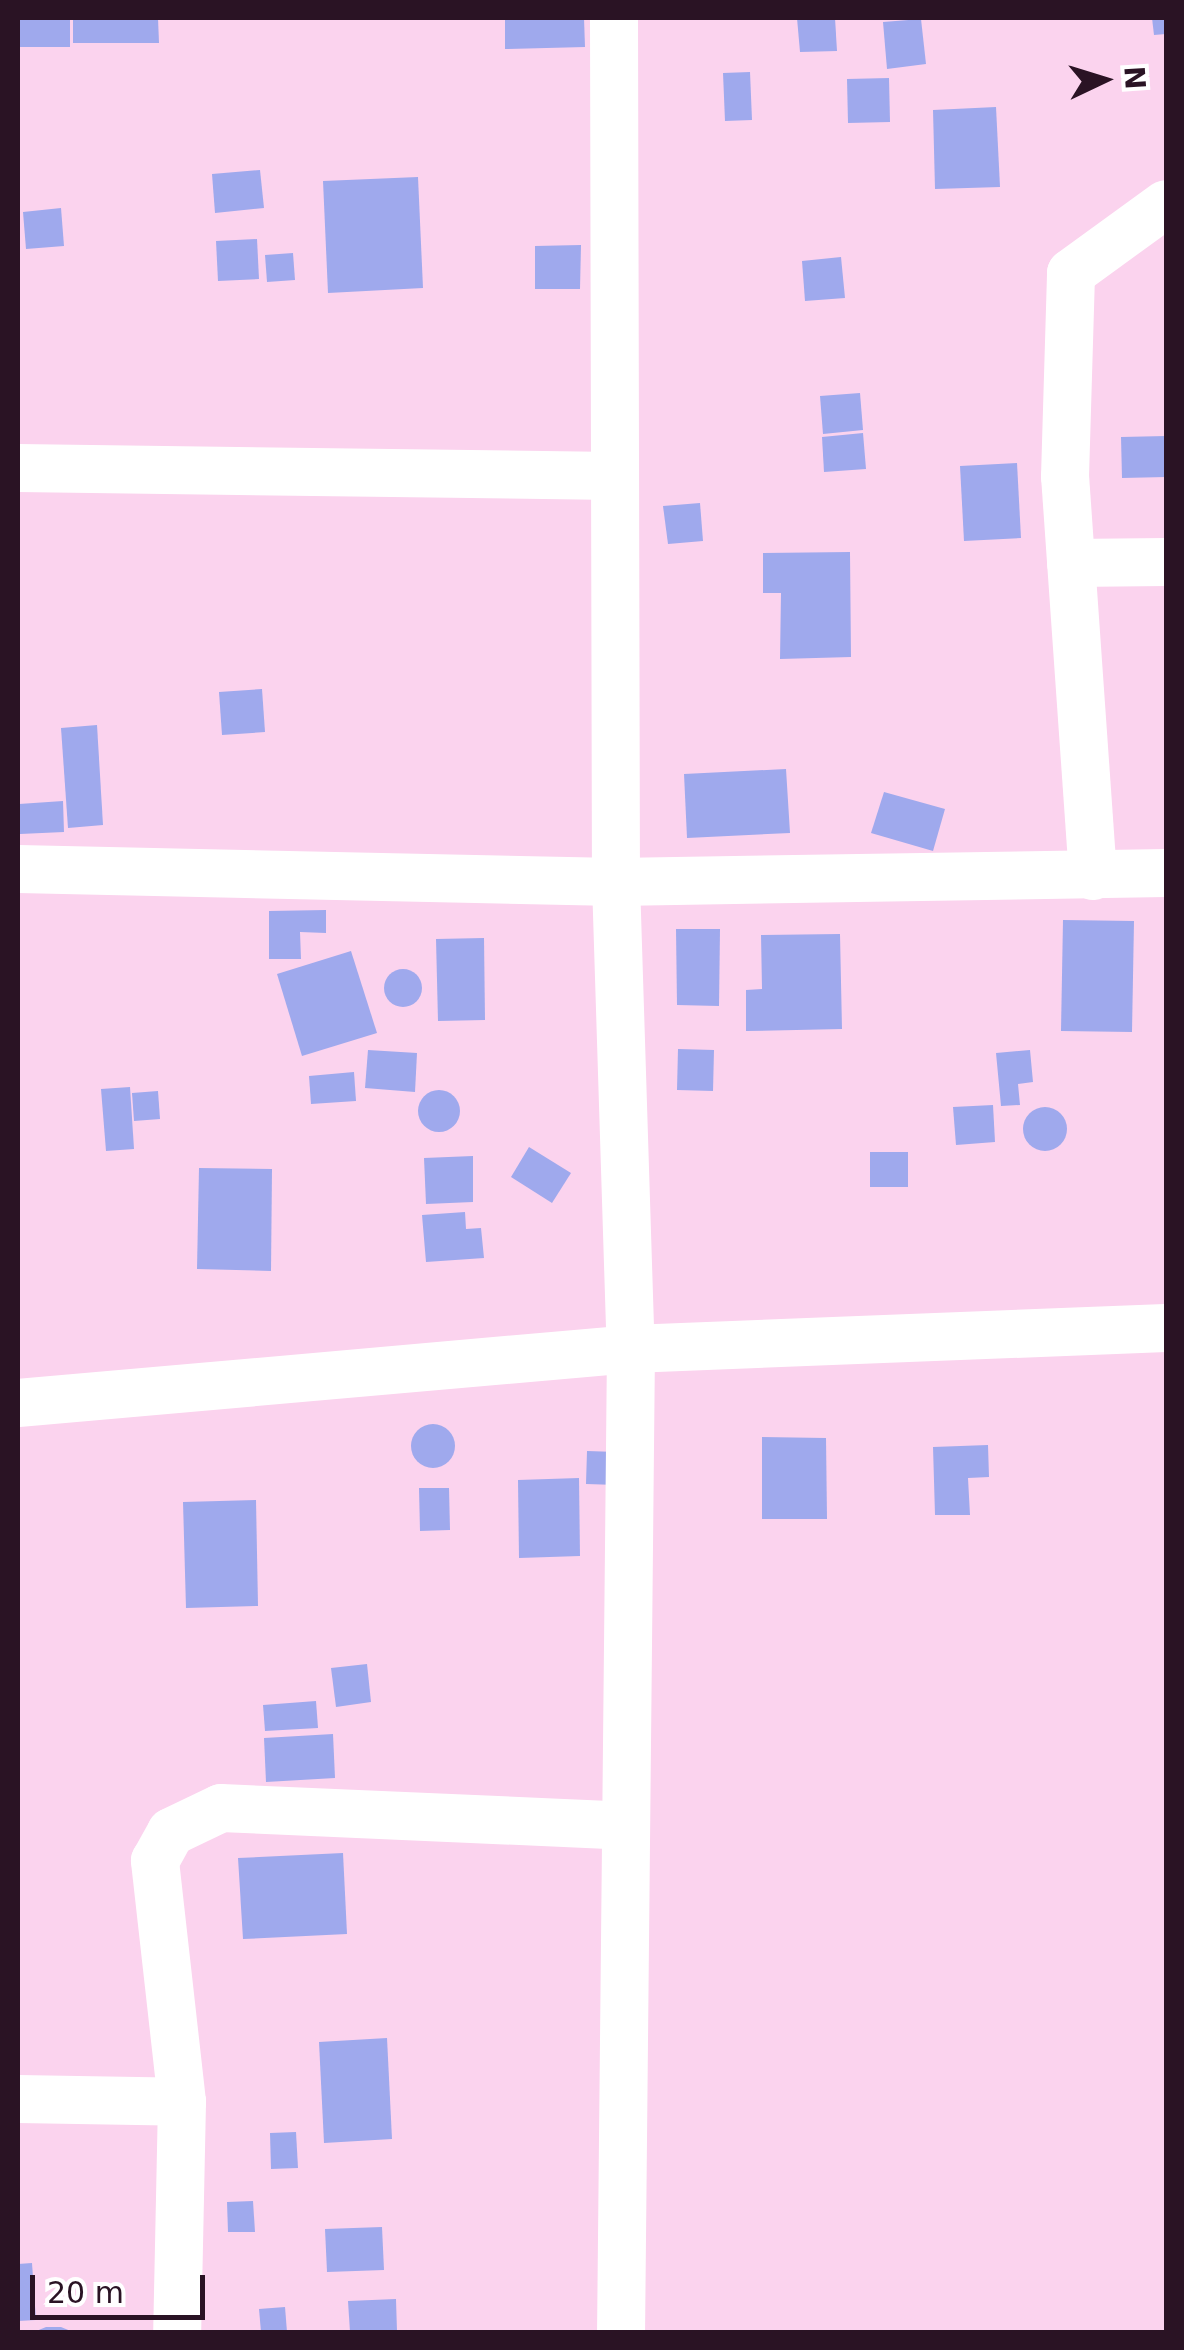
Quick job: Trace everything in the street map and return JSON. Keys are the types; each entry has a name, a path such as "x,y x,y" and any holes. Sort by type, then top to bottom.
{"street":[{"path":"614,18 616,882 631,1349 621,2332"},
{"path":"1093,876 1071,563 1071,273 1166,204"},
{"path":"18,468 615,476"},
{"path":"1071,563 1166,562"},
{"path":"18,869 616,882 1166,873"},
{"path":"18,1403 631,1349 1166,1328"},
{"path":"177,2332 182,2102 155,1861 172,1832 221,1808 626,1826"},
{"path":"18,2099 182,2102"}],"building":[{"path":"18,18 70,18 70,47 18,47"},
{"path":"73,18 158,18 159,43 73,43"},
{"path":"505,18 584,18 585,47 505,49"},
{"path":"797,18 835,18 837,51 800,52"},
{"path":"1152,18 1166,18 1166,34 1154,35"},
{"path":"921,19 926,64 887,69 883,22"},
{"path":"750,72 752,120 725,121 723,73"},
{"path":"889,78 890,122 848,123 847,79"},
{"path":"996,107 1000,187 935,189 933,110"},
{"path":"260,170 264,208 215,213 212,174"},
{"path":"418,177 423,288 328,293 323,181"},
{"path":"61,208 64,246 26,249 23,212"},
{"path":"257,239 259,279 218,281 216,241"},
{"path":"581,245 580,289 535,289 535,246"},
{"path":"293,253 295,280 267,282 265,255"},
{"path":"841,257 845,298 805,301 802,261"},
{"path":"860,393 863,430 823,434 820,396"},
{"path":"863,433 866,469 824,472 822,437"},
{"path":"1166,436 1166,477 1122,478 1121,437"},
{"path":"1017,463 1021,538 964,541 960,466"},
{"path":"700,503 703,541 668,544 663,506"},
{"path":"850,552 851,657 780,659 781,593 763,593 763,553"},
{"path":"262,689 265,732 222,735 219,692"},
{"path":"97,725 103,825 68,828 61,728"},
{"path":"786,769 790,833 687,838 684,774"},
{"path":"884,792 945,809 933,851 871,833"},
{"path":"63,801 64,832 20,834 19,804"},
{"path":"326,910 326,933 300,932 301,959 269,959 269,911"},
{"path":"1063,920 1134,921 1132,1032 1061,1031"},
{"path":"676,929 720,929 719,1006 677,1005"},
{"path":"840,934 842,1029 746,1031 746,990 762,989 761,935"},
{"path":"484,938 485,1020 438,1021 436,939"},
{"path":"351,951 377,1033 302,1056 277,974"},
{"path":"403,969 417,974 422,988 417,1002 403,1007 389,1002 384,988 389,974"},
{"path":"678,1049 714,1050 713,1091 677,1090"},
{"path":"368,1050 417,1053 415,1092 365,1088"},
{"path":"1030,1050 1033,1082 1018,1084 1020,1105 1001,1106 996,1053"},
{"path":"354,1072 356,1101 311,1104 309,1076"},
{"path":"130,1087 134,1149 106,1151 101,1089"},
{"path":"439,1090 454,1096 460,1111 454,1126 439,1132 424,1126 418,1111 424,1096"},
{"path":"158,1091 160,1119 134,1121 132,1093"},
{"path":"993,1105 995,1142 956,1145 953,1107"},
{"path":"1045,1107 1061,1113 1067,1129 1061,1145 1045,1151 1029,1145 1023,1129 1029,1113"},
{"path":"529,1147 571,1173 552,1203 511,1177"},
{"path":"870,1152 908,1152 908,1187 870,1187"},
{"path":"473,1156 473,1202 426,1204 424,1158"},
{"path":"199,1168 272,1169 271,1271 197,1269"},
{"path":"465,1212 466,1229 481,1228 484,1258 426,1262 422,1215"},
{"path":"433,1424 449,1430 455,1446 449,1462 433,1468 417,1462 411,1446 417,1430"},
{"path":"762,1437 826,1438 827,1519 762,1519"},
{"path":"988,1445 989,1477 968,1478 970,1515 935,1515 933,1447"},
{"path":"587,1451 617,1452 617,1485 586,1484"},
{"path":"579,1478 580,1556 519,1558 518,1480"},
{"path":"419,1488 449,1488 450,1530 420,1531"},
{"path":"256,1500 258,1606 186,1608 183,1502"},
{"path":"367,1664 371,1702 336,1707 331,1668"},
{"path":"316,1701 318,1728 265,1731 263,1705"},
{"path":"333,1734 335,1778 266,1782 264,1738"},
{"path":"343,1853 347,1934 243,1939 238,1858"},
{"path":"387,2038 392,2139 324,2143 319,2042"},
{"path":"296,2132 298,2168 271,2169 270,2133"},
{"path":"253,2201 255,2232 228,2232 227,2202"},
{"path":"382,2227 384,2270 327,2272 325,2229"},
{"path":"32,2263 36,2320 18,2321 18,2264"},
{"path":"396,2299 397,2332 350,2332 348,2301"},
{"path":"285,2307 287,2332 261,2332 259,2309"},
{"path":"61,2327 73,2332 34,2332"}]}
